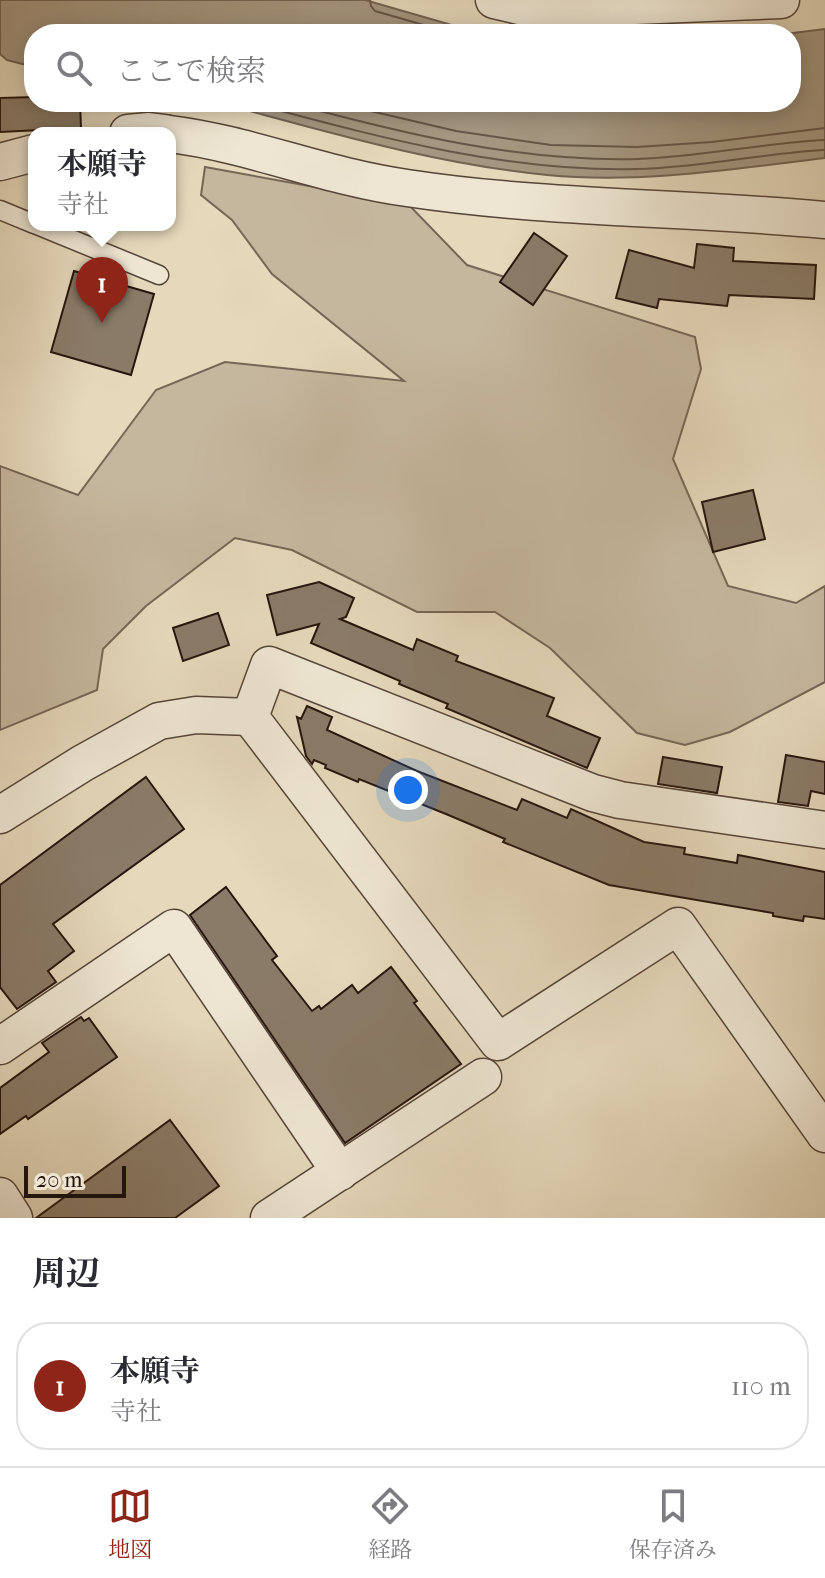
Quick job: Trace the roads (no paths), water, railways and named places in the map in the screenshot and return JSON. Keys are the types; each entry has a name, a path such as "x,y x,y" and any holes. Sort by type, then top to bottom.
{"street":[{"path":"494,0 536,10 781,0"},
{"path":"176,134 207,139 405,188 536,202 825,220"},
{"path":"0,162 28,155"},
{"path":"250,717 269,665 593,793 620,800 825,830"},
{"path":"0,815 83,763 159,721 196,715 250,717"},
{"path":"250,717 498,1042 678,926 825,1134"},
{"path":"0,1046 174,928 340,1172"},
{"path":"269,1218 483,1077"},
{"path":"0,1196 14,1218"}],"lane":[{"path":"0,210 28,221"},
{"path":"53,231 159,275"}],"water":[{"path":"0,0 365,0 448,24 24,24 24,64 7,60 0,54"},
{"path":"825,29 825,158 686,174 617,178 547,175 421,155 253,112 801,112 801,32"}],"place":[{"name":"本願寺","path":"102,323"}]}
